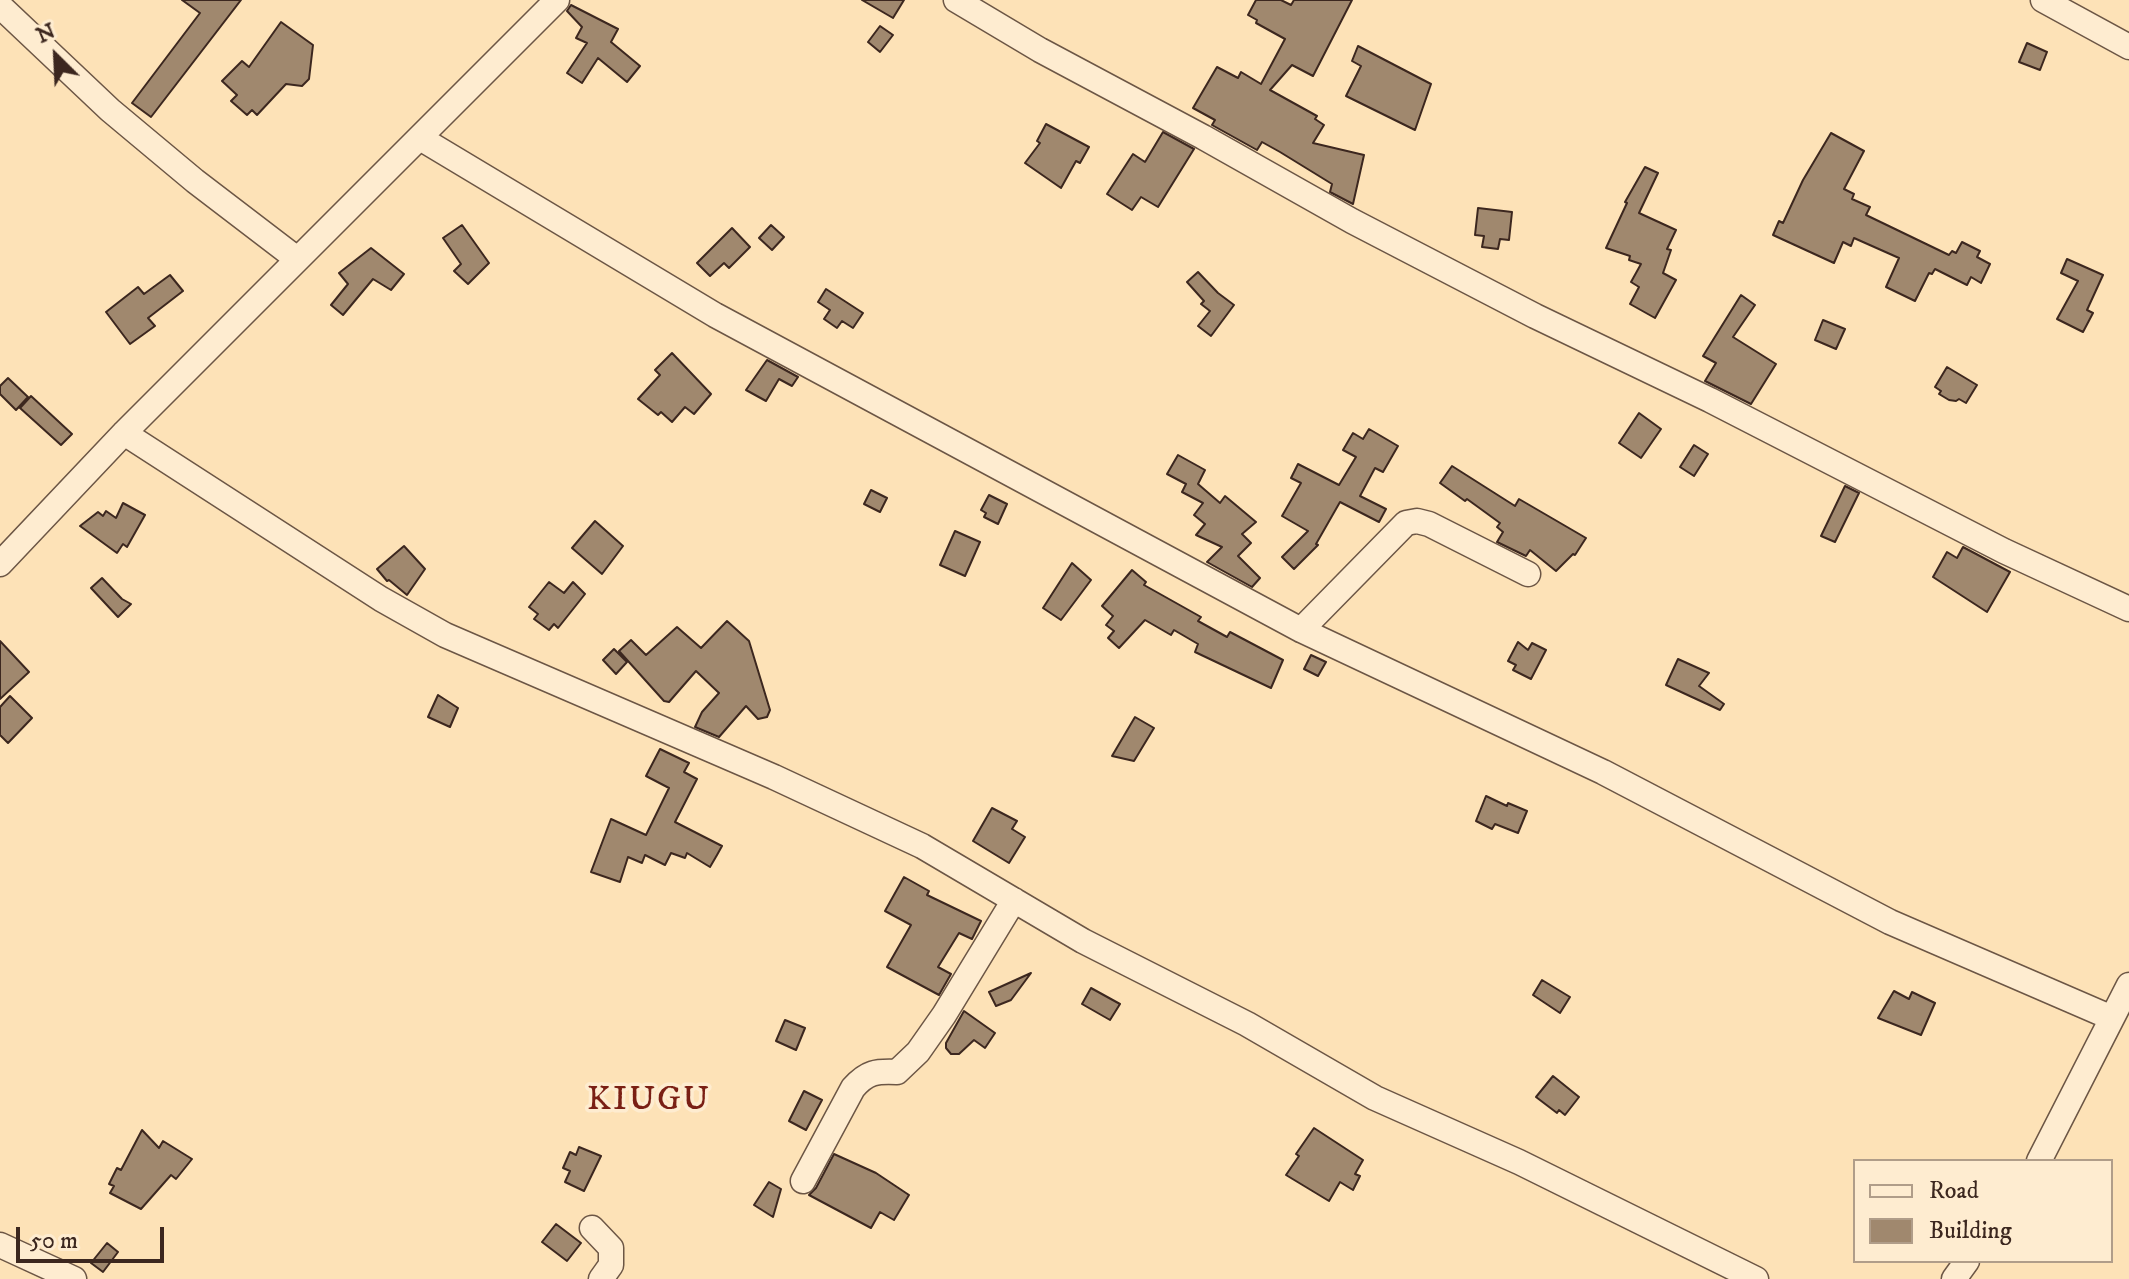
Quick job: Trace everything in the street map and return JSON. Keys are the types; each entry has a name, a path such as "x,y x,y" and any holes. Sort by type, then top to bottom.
{"street":[{"path":"0,564 124,433 557,0"},
{"path":"956,0 1040,50 1352,221 1506,301 1710,400 2004,551 2129,609"},
{"path":"2043,0 2129,47"},
{"path":"0,6 110,110 195,181 297,259"},
{"path":"420,138 715,315 1301,630 1603,772 1890,922 2112,1018"},
{"path":"124,433 381,599 445,635 774,777 922,846 1083,941 1247,1024 1375,1098 1519,1162 1756,1279"},
{"path":"1301,630 1406,523 1417,521 1429,524 1528,574"},
{"path":"803,1181 853,1088 864,1076 875,1071 897,1072 907,1065 944,1015 1014,900"},
{"path":"2040,1159 2129,985"},
{"path":"592,1228 611,1248 611,1265 601,1279"},
{"path":"0,1245 74,1279"}],"building":[{"path":"182,0 241,0 151,117 132,103 200,13"},
{"path":"862,0 904,0 893,18"},
{"path":"1256,0 1281,0 1291,5 1294,0 1352,0 1313,76 1292,65 1270,90 1317,116 1315,119 1324,125 1313,143 1364,155 1353,204 1330,192 1332,184 1280,152 1262,142 1257,150 1212,125 1215,120 1193,108 1217,67 1238,78 1241,72 1261,84 1285,39 1248,15"},
{"path":"571,5 618,29 611,42 640,66 627,82 598,58 582,83 567,73 587,43 576,38 582,27 567,11"},
{"path":"281,22 313,45 309,79 302,86 286,84 257,115 252,110 247,115 231,101 237,95 222,81 242,61 249,67"},
{"path":"880,26 893,35 880,52 868,42"},
{"path":"2027,43 2047,52 2040,70 2019,62"},
{"path":"1358,46 1431,84 1415,130 1346,96 1361,66 1352,61"},
{"path":"1046,124 1089,147 1080,163 1076,161 1061,188 1025,163 1040,143 1037,141"},
{"path":"1163,132 1194,149 1158,207 1141,197 1132,210 1107,194 1133,154 1145,162"},
{"path":"1831,133 1864,151 1844,189 1854,194 1852,199 1870,207 1866,215 1949,255 1952,251 1956,253 1962,242 1980,251 1977,257 1990,264 1981,283 1971,277 1967,285 1935,269 1932,274 1929,273 1915,301 1886,287 1899,258 1854,238 1851,246 1843,242 1834,263 1773,235 1779,221 1783,223 1803,180"},
{"path":"1645,167 1658,173 1639,213 1676,230 1667,249 1671,250 1663,273 1676,280 1655,318 1630,304 1639,287 1631,282 1641,264 1629,260 1630,256 1606,248 1625,202"},
{"path":"1478,208 1512,212 1509,240 1500,239 1498,249 1482,247 1484,236 1475,235"},
{"path":"462,225 489,263 468,284 454,271 461,264 443,238"},
{"path":"771,225 784,237 772,250 759,238"},
{"path":"732,228 750,247 729,268 724,263 710,276 697,263"},
{"path":"371,248 404,274 391,290 373,279 343,315 331,305 348,284 339,273"},
{"path":"2067,259 2103,275 2087,310 2093,313 2083,332 2057,319 2078,281 2061,273"},
{"path":"1198,272 1234,305 1211,336 1198,326 1210,311 1201,304 1204,301 1187,282"},
{"path":"170,275 183,291 148,318 155,326 130,344 106,312 138,287 144,294"},
{"path":"826,289 863,313 853,328 842,321 837,328 824,319 830,310 818,302"},
{"path":"1741,295 1755,305 1733,337 1776,364 1751,404 1705,381 1716,363 1703,356"},
{"path":"1823,320 1845,329 1836,349 1815,340"},
{"path":"672,353 711,394 694,414 685,407 672,422 638,399 660,375 655,370"},
{"path":"767,360 798,377 792,386 779,379 766,401 746,390"},
{"path":"1947,367 1977,385 1966,403 1959,399 1949,400 1939,394 1941,391 1935,387"},
{"path":"8,378 28,397 16,410 0,394 0,386"},
{"path":"31,396 72,434 61,445 20,408"},
{"path":"1639,413 1661,429 1641,458 1619,443"},
{"path":"1369,429 1398,446 1383,472 1375,468 1360,496 1386,509 1379,522 1340,502 1318,545 1294,569 1282,557 1308,531 1282,516 1301,483 1291,478 1298,464 1339,485 1356,457 1343,450 1353,433 1363,439"},
{"path":"1694,445 1708,454 1694,476 1680,467"},
{"path":"1178,455 1205,470 1198,484 1220,503 1225,496 1256,522 1242,534 1251,543 1238,556 1260,578 1252,587 1207,562 1222,547 1196,535 1205,524 1194,515 1203,503 1182,492 1186,484 1167,474"},
{"path":"1452,466 1515,506 1519,499 1586,538 1575,555 1556,571 1530,550 1526,556 1497,542 1503,532 1497,527 1500,523 1440,483"},
{"path":"1845,486 1859,493 1835,542 1821,536"},
{"path":"871,490 887,498 880,512 864,504"},
{"path":"989,495 1007,504 998,524 984,517 986,513 981,510"},
{"path":"123,503 145,515 127,547 123,544 117,553 80,526 98,512 103,516 106,511 116,518"},
{"path":"595,521 623,546 602,574 572,548"},
{"path":"955,531 980,542 965,576 940,565"},
{"path":"404,546 425,569 407,595 387,581 377,569"},
{"path":"1963,547 2010,572 1987,612 1933,577 1947,552 1957,558"},
{"path":"1072,563 1091,580 1061,620 1043,608"},
{"path":"1132,570 1146,582 1144,585 1201,617 1198,621 1227,637 1230,632 1283,660 1271,688 1195,652 1198,644 1174,630 1171,635 1145,620 1119,648 1108,638 1114,631 1106,625 1113,616 1102,606"},
{"path":"102,578 131,604 118,617 91,588"},
{"path":"549,582 564,593 573,582 585,594 558,628 554,624 549,630 534,619 538,614 529,607"},
{"path":"727,621 749,641 770,710 767,717 758,719 746,706 719,737 695,727 702,712 719,693 696,671 669,702 664,701 619,651 631,640 646,655 677,627 701,648"},
{"path":"0,641 29,672 0,699"},
{"path":"1518,642 1528,650 1532,643 1546,650 1531,679 1513,670 1516,665 1508,661"},
{"path":"614,649 627,662 616,674 603,660"},
{"path":"1311,655 1326,662 1318,676 1304,669"},
{"path":"1678,659 1709,673 1699,686 1724,704 1720,710 1666,685"},
{"path":"438,695 458,708 450,727 428,717"},
{"path":"10,696 32,718 8,743 0,735 0,707"},
{"path":"1135,717 1154,728 1134,761 1112,756"},
{"path":"660,749 689,763 684,772 697,779 675,822 722,846 717,855 710,867 687,853 685,858 671,853 665,865 645,855 642,863 628,857 620,882 591,872 611,819 646,835 669,788 646,776"},
{"path":"1486,796 1527,811 1518,833 1495,824 1492,829 1476,821"},
{"path":"992,808 1017,821 1012,829 1025,837 1009,863 973,841"},
{"path":"904,877 929,891 927,895 981,921 972,939 959,933 938,967 951,974 939,995 887,967 911,925 885,911"},
{"path":"1031,973 1011,1000 996,1006 989,992"},
{"path":"1542,980 1570,997 1560,1013 1533,995"},
{"path":"1091,988 1120,1004 1110,1020 1082,1004"},
{"path":"1894,991 1909,999 1912,992 1935,1003 1921,1035 1878,1018"},
{"path":"964,1011 995,1033 985,1048 974,1040 959,1054 951,1054 946,1043"},
{"path":"785,1020 805,1028 796,1050 776,1041"},
{"path":"1553,1076 1579,1097 1565,1115 1559,1110 1557,1113 1536,1097"},
{"path":"804,1091 822,1100 806,1130 789,1121"},
{"path":"1314,1128 1363,1160 1355,1174 1360,1176 1353,1190 1340,1182 1329,1201 1286,1175"},
{"path":"142,1130 159,1148 163,1141 192,1159 176,1179 171,1175 141,1209 110,1193 114,1186 109,1184 117,1168 121,1170"},
{"path":"579,1147 601,1156 584,1191 565,1182 570,1171 563,1168 570,1152 576,1155"},
{"path":"834,1154 876,1173 909,1195 894,1220 880,1212 871,1228 809,1195"},
{"path":"769,1182 781,1189 773,1217 754,1205"},
{"path":"556,1224 581,1243 567,1261 542,1242"},
{"path":"107,1243 118,1252 103,1272 91,1263"}],"district":[{"name":"KIUGU","path":"649,1102"}]}
